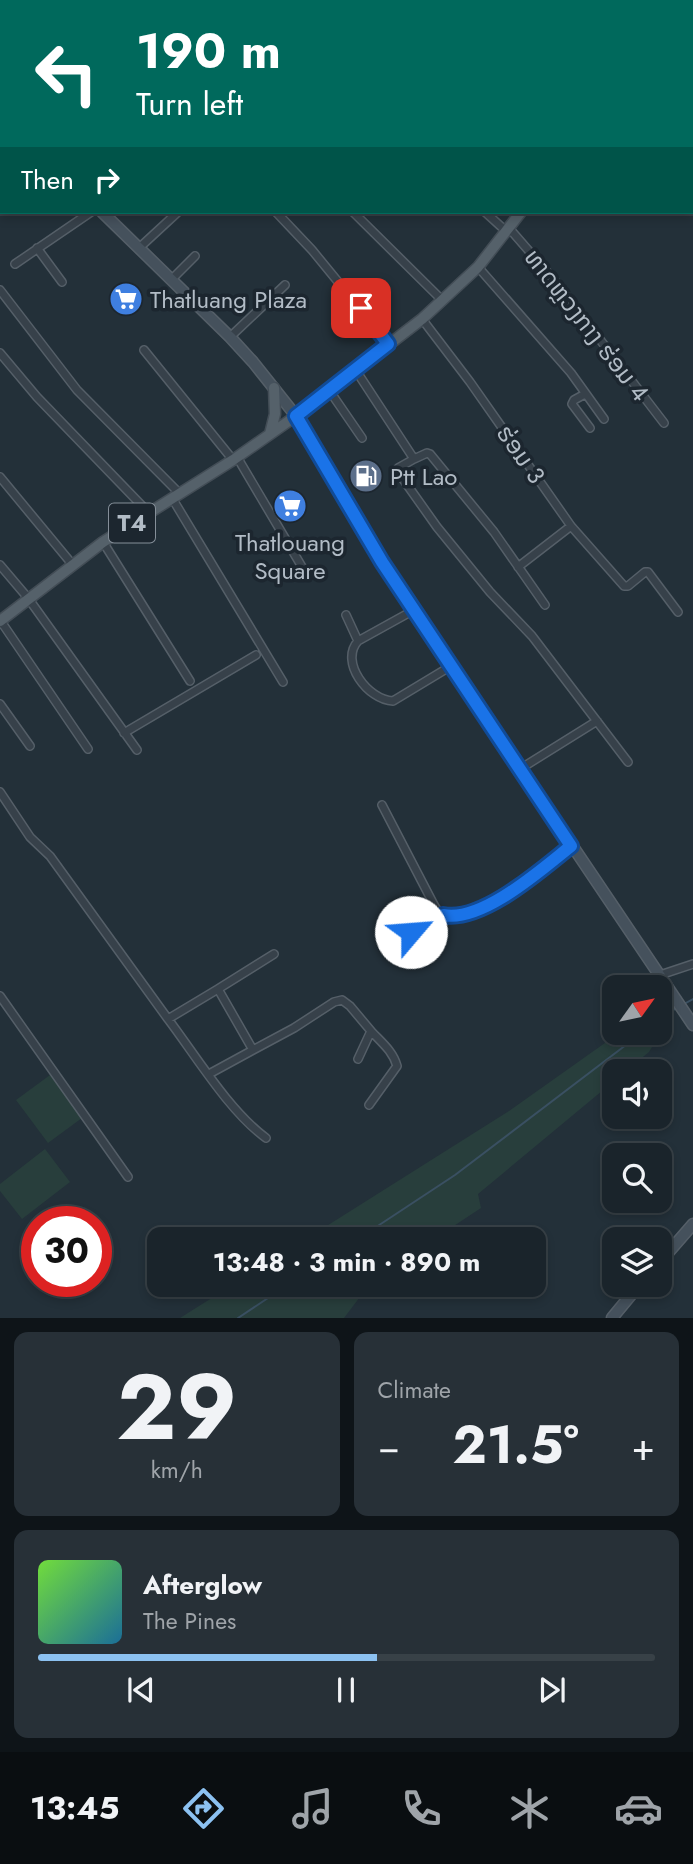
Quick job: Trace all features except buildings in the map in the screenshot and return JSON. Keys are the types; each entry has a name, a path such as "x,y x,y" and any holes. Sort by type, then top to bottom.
{"main road":[{"path":"104,214 230,337 296,416 382,562 660,975"},
{"name":"T4","path":"0,620 103,542 296,416 422,319 478,267 520,214"},
{"path":"270,434 275,414 274,388"},
{"path":"672,993 692,1024"},
{"path":"672,1248 693,1224"},
{"path":"611,1318 629,1297"}],"street":[{"path":"15,264 88,214"},
{"path":"139,248 176,214"},
{"path":"278,214 312,250 388,344"},
{"path":"355,214 443,302"},
{"name":"ທາດຫຼວງກາງ ຮ່ອມ 4","path":"488,214 508,230 563,291 664,423"},
{"path":"37,248 62,282"},
{"path":"171,280 195,256"},
{"path":"478,267 571,373 604,419"},
{"path":"230,337 285,285"},
{"path":"0,290 77,390 176,496 283,682"},
{"name":"ຮ່ອມ 3","path":"422,319 470,382 571,526 624,586 648,572 678,612"},
{"path":"144,350 235,458 305,572"},
{"path":"0,353 37,397 149,513"},
{"path":"355,369 414,459"},
{"path":"329,390 362,438"},
{"path":"585,394 572,404 590,428"},
{"path":"545,605 494,532 430,454 427,453 398,468 398,472 437,527 490,592 531,636 628,762"},
{"path":"0,477 72,564"},
{"path":"518,568 571,526"},
{"path":"103,542 190,681"},
{"path":"0,565 28,598 137,750"},
{"path":"414,610 358,641 351,654 353,667 364,685 386,700 393,701 451,666"},
{"path":"346,615 358,641"},
{"path":"0,620 88,749"},
{"path":"124,733 256,655"},
{"path":"0,704 30,746"},
{"path":"520,769 597,721"},
{"path":"0,792 30,837 68,879 237,1111 266,1138"},
{"path":"382,805 432,903 443,915 473,911 495,900 571,846"},
{"path":"411,932 443,915"},
{"path":"168,1019 274,954"},
{"path":"660,975 693,964"},
{"path":"218,989 253,1050"},
{"path":"0,996 128,1177"},
{"path":"209,1074 295,1028 334,1002 342,1000 386,1047 397,1066 369,1105"},
{"path":"358,1059 371,1031"}],"green space":[{"path":"602,1045 653,1045 641,1059 602,1059 602,1091 478,1194 481,1208 452,1227 325,1227 509,1111"},
{"path":"50,1075 82,1118 48,1143 16,1100"},
{"path":"45,1149 70,1182 39,1206 21,1206 21,1218 0,1191 0,1184"},
{"path":"213,1297 360,1297 344,1318 180,1318"}],"waterway":[{"path":"684,1004 693,999"},
{"path":"672,1011 676,1008"},
{"path":"376,1227 455,1175 626,1045"},
{"path":"238,1318 270,1297"}],"place":[{"name":"Thatluang Plaza","path":"126,299"},
{"name":"Ptt Lao","path":"366,476"},
{"name":"Thatlouang Square","path":"290,506"}],"route":[{"path":"361,308 388,344 296,416 382,562 571,846 495,900 473,911 443,915 411,932"}]}
